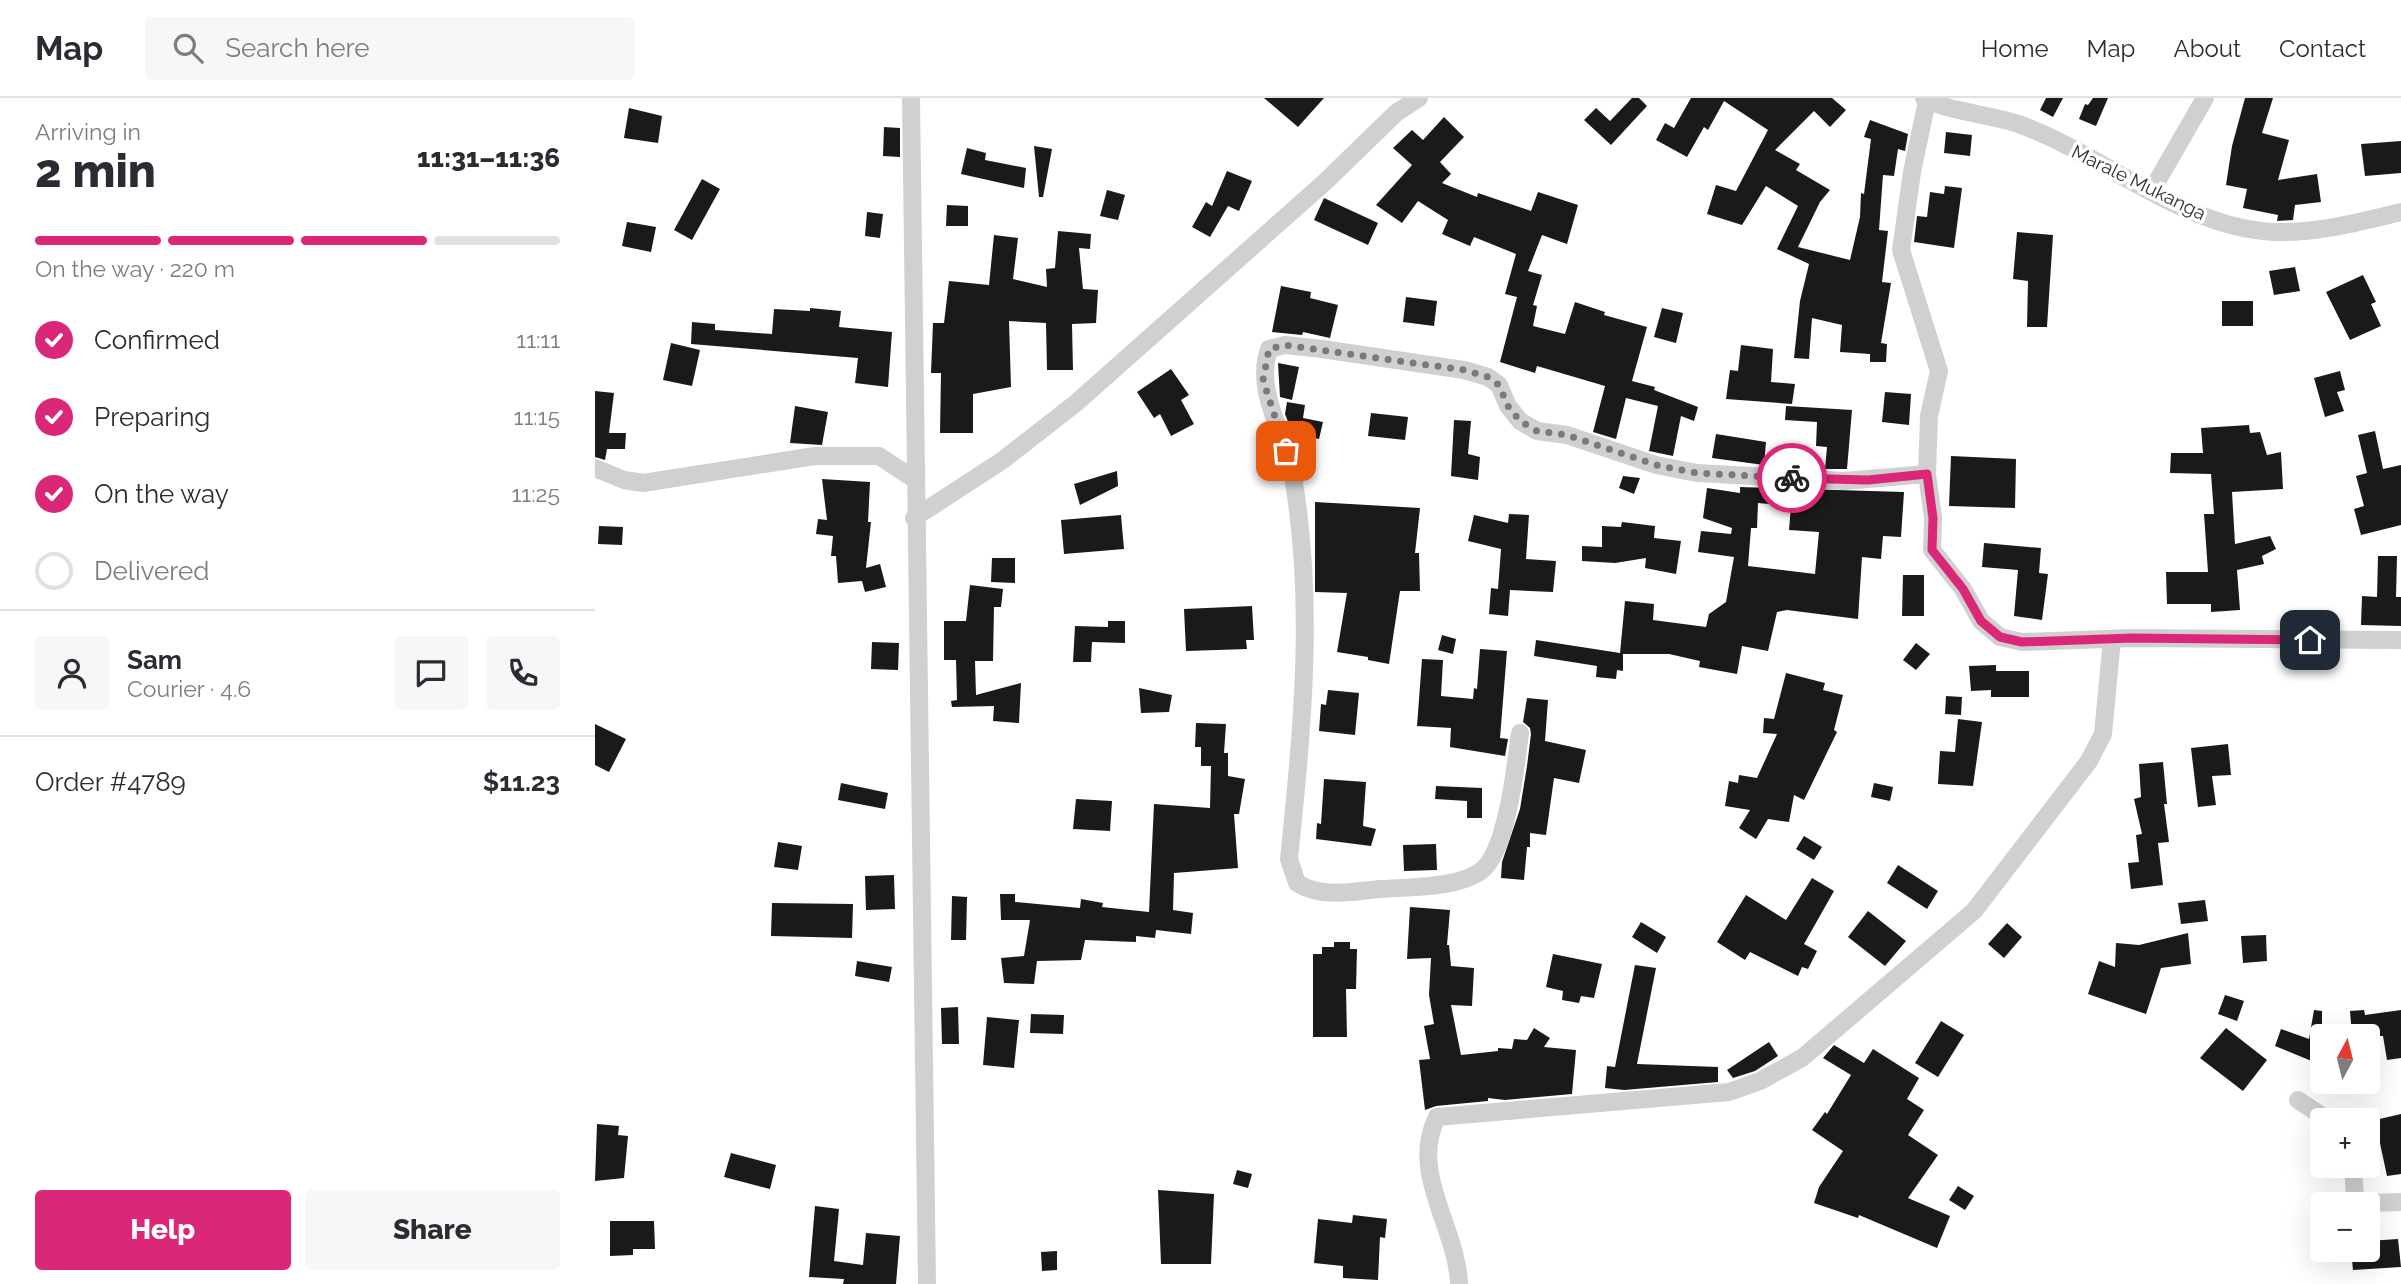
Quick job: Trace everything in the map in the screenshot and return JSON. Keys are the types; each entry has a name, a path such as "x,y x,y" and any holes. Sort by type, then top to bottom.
{"street":[{"path":"911,98 914,518 927,1284"},
{"path":"914,518 1003,460 1076,403 1325,181 1396,113 1419,98"},
{"path":"2152,190 2205,98"},
{"path":"1926,99 1901,250 1939,371 1929,416 1927,474 1933,518 1932,550 1963,589 1981,621 2000,637 2022,642 2112,639 2401,640"},
{"name":"Marale Mukanga","path":"1926,99 2022,125 2221,222 2274,232 2330,228 2401,212"},
{"path":"1520,733 1511,801 1496,848 1482,871 1445,884 1323,894 1297,883 1289,859 1305,696 1303,569 1293,475 1263,380 1269,349 1285,345 1464,370 1488,377 1499,385 1508,406 1520,421 1537,431 1567,435 1656,465 1697,473 1844,481 1927,474"},
{"path":"595,468 643,483 815,456 879,456 914,479"},
{"path":"1459,1284 1427,1164 1428,1135 1437,1117 1729,1092 1760,1081 1802,1058 1974,911 2089,761 2103,734 2112,639"},
{"path":"2298,1100 2310,1108"},
{"path":"2354,1178 2355,1198 2370,1203 2401,1202"}],"building":[{"path":"1264,98 1324,98 1298,127"},
{"path":"1632,98 1639,98 1647,106 1611,145 1584,120 1596,108 1610,121"},
{"path":"1691,98 1832,98 1846,110 1830,127 1814,111 1775,150 1800,164 1796,170 1830,190 1820,202 1798,247 1850,260 1860,217 1861,193 1864,194 1871,139 1864,137 1870,120 1908,134 1905,151 1898,149 1894,176 1883,175 1879,230 1888,231 1882,282 1891,283 1881,343 1887,344 1886,362 1870,362 1870,354 1840,352 1842,325 1812,318 1809,359 1794,358 1800,301 1809,264 1777,249 1798,206 1766,186 1742,225 1707,214 1716,185 1736,191 1768,130 1724,101 1708,130 1704,127 1687,157 1656,140 1665,123 1674,128"},
{"path":"2046,98 2063,98 2053,117 2040,110"},
{"path":"2093,98 2108,98 2096,126 2079,119 2085,104 2088,105"},
{"path":"2245,98 2273,98 2262,133 2289,140 2278,180 2317,174 2321,202 2295,205 2293,220 2277,221 2278,215 2243,208 2247,189 2226,185 2232,146"},
{"path":"629,108 662,116 658,143 624,138"},
{"path":"1444,117 1464,137 1440,162 1451,174 1442,183 1477,197 1478,193 1531,211 1538,192 1578,205 1567,244 1542,235 1528,271 1542,275 1533,305 1537,306 1533,326 1565,334 1575,302 1605,312 1604,315 1647,327 1632,381 1655,387 1654,390 1698,407 1694,421 1681,416 1673,456 1649,451 1658,406 1626,398 1616,439 1593,432 1605,386 1537,366 1535,373 1500,362 1517,297 1505,294 1516,254 1474,237 1470,246 1442,234 1448,220 1418,201 1402,223 1376,205 1412,165 1393,148 1412,130 1423,140"},
{"path":"884,127 900,128 900,157 883,156"},
{"path":"1946,132 1972,135 1970,156 1944,153"},
{"path":"2401,141 2401,173 2365,176 2361,144"},
{"path":"1034,146 1052,149 1043,197 1039,197"},
{"path":"967,148 986,153 985,160 1026,168 1024,188 961,174"},
{"path":"1227,171 1252,181 1239,211 1228,206 1210,237 1192,227 1206,202 1212,206"},
{"path":"702,179 720,189 692,240 674,230"},
{"path":"1945,186 1962,188 1954,248 1914,242 1917,216 1927,217 1930,192 1944,194"},
{"path":"1107,190 1125,195 1118,220 1100,216"},
{"path":"1324,198 1378,223 1368,245 1314,220"},
{"path":"947,205 968,206 968,226 946,226"},
{"path":"867,212 883,214 880,238 865,236"},
{"path":"627,222 656,227 651,252 622,246"},
{"path":"1058,231 1091,234 1090,249 1079,248 1083,289 1098,290 1096,323 1072,324 1073,370 1047,370 1046,323 1009,321 1011,387 973,394 973,433 940,433 941,373 931,373 933,323 944,323 949,281 989,285 994,235 1018,238 1013,279 1047,287 1046,269 1055,268"},
{"path":"2017,232 2053,235 2047,327 2027,327 2028,281 2013,279"},
{"path":"2295,267 2300,291 2274,295 2269,271"},
{"path":"2363,275 2376,302 2371,304 2381,326 2350,340 2326,292"},
{"path":"1281,286 1311,292 1310,298 1338,305 1330,338 1303,332 1302,335 1272,332"},
{"path":"1406,297 1437,301 1434,326 1403,322"},
{"path":"2222,301 2253,301 2253,326 2222,326"},
{"path":"810,308 841,311 839,327 892,332 888,387 855,383 858,358 691,344 692,322 715,324 715,330 772,334 774,309 810,311"},
{"path":"1662,308 1683,313 1676,343 1654,337"},
{"path":"671,343 700,350 692,386 663,380"},
{"path":"1741,345 1773,349 1771,382 1795,384 1792,404 1726,399 1730,370 1738,371"},
{"path":"1278,363 1299,367 1292,400 1280,397"},
{"path":"1171,369 1189,395 1181,400 1194,424 1171,436 1160,414 1154,418 1137,392"},
{"path":"2340,371 2345,390 2337,392 2344,411 2325,417 2314,378"},
{"path":"595,391 614,393 609,433 626,433 625,449 607,449 605,460 595,457"},
{"path":"1885,392 1911,394 1909,425 1882,422"},
{"path":"1287,402 1305,405 1303,418 1323,422 1319,439 1292,432 1285,414"},
{"path":"795,406 828,412 822,445 790,443"},
{"path":"1786,406 1852,410 1847,469 1825,469 1827,447 1816,446 1817,422 1785,420"},
{"path":"1371,413 1408,417 1405,440 1368,436"},
{"path":"1454,420 1471,421 1468,454 1480,457 1478,480 1451,476"},
{"path":"2249,425 2250,433 2260,432 2267,455 2281,452 2283,489 2232,492 2235,544 2270,536 2276,549 2262,556 2264,564 2237,570 2240,610 2211,612 2211,604 2167,604 2166,572 2208,572 2204,514 2214,514 2211,474 2170,473 2171,453 2203,453 2201,428"},
{"path":"2375,431 2383,469 2401,465 2401,525 2361,535 2354,509 2364,506 2356,476 2367,473 2358,435"},
{"path":"1716,434 1766,442 1764,465 1712,458"},
{"path":"1951,456 2016,459 2015,508 1949,506"},
{"path":"1117,471 1118,486 1080,505 1074,484"},
{"path":"1623,476 1640,478 1634,494 1619,488"},
{"path":"822,479 870,482 868,522 871,522 866,568 880,564 886,587 865,592 862,581 838,583 836,556 831,556 833,536 816,534 818,519 827,520"},
{"path":"1740,487 1904,492 1901,537 1883,536 1881,559 1862,557 1858,619 1787,610 1777,612 1768,651 1742,646 1737,674 1699,667 1700,661 1669,654 1623,654 1623,671 1617,670 1616,679 1596,677 1597,666 1534,656 1536,640 1620,653 1625,601 1654,604 1653,620 1706,627 1709,614 1726,602 1734,557 1698,552 1701,531 1731,534 1732,528 1703,518 1707,488 1740,493","holes":["1758,503 1791,506 1789,530 1819,532 1815,574 1748,566 1751,528 1757,528"]},
{"path":"1315,502 1420,508 1415,553 1419,553 1420,591 1400,591 1389,664 1337,652 1347,593 1315,592"},
{"path":"1509,514 1529,515 1526,559 1556,561 1553,592 1510,590 1508,616 1489,614 1491,588 1498,589 1501,549 1468,541 1474,515 1508,523"},
{"path":"1121,515 1124,549 1064,554 1061,520"},
{"path":"1622,522 1655,526 1654,538 1681,541 1676,574 1645,568 1646,558 1615,563 1582,561 1582,546 1602,547 1602,526 1621,527"},
{"path":"599,526 623,527 622,545 598,544"},
{"path":"1984,543 2041,548 2039,573 2048,574 2042,620 2014,616 2018,570 1982,567"},
{"path":"2378,556 2397,556 2396,597 2401,597 2401,626 2361,625 2362,596 2377,597"},
{"path":"992,558 1015,558 1015,583 991,582"},
{"path":"1903,575 1924,575 1924,616 1902,616"},
{"path":"970,585 1003,589 1001,607 994,607 993,661 975,661 976,695 1021,683 1019,723 993,721 994,706 952,707 951,701 957,700 956,660 944,660 944,621 966,621"},
{"path":"1252,606 1254,640 1246,640 1247,649 1186,651 1184,609"},
{"path":"1108,621 1125,621 1125,643 1092,642 1091,662 1073,662 1075,626 1108,627"},
{"path":"1442,635 1456,639 1453,654 1438,650"},
{"path":"872,642 899,643 898,670 871,669"},
{"path":"1916,643 1930,654 1916,670 1903,660"},
{"path":"1480,649 1507,651 1500,738 1508,739 1505,756 1450,747 1451,728 1417,726 1422,659 1443,660 1441,696 1473,699 1474,688 1477,689"},
{"path":"1996,665 1996,671 2029,671 2029,697 1991,697 1991,690 1971,691 1969,666"},
{"path":"1786,673 1825,683 1823,690 1843,695 1834,730 1837,732 1804,800 1794,795 1789,822 1768,819 1756,839 1739,828 1750,810 1725,806 1729,781 1738,783 1739,775 1757,778 1777,734 1763,733 1764,718 1774,719"},
{"path":"1139,688 1172,695 1169,712 1141,713"},
{"path":"1328,690 1359,693 1355,735 1319,731 1321,704 1326,705"},
{"path":"1946,696 1962,697 1961,715 1945,714"},
{"path":"1527,698 1548,700 1545,741 1586,750 1579,783 1554,778 1546,835 1530,833 1524,880 1501,878 1502,862 1520,809 1527,766 1531,734 1530,728 1523,722"},
{"path":"1958,719 1982,722 1973,786 1938,784 1940,751 1955,752"},
{"path":"1196,723 1226,724 1224,753 1228,753 1228,776 1245,779 1239,814 1234,814 1238,868 1174,873 1173,910 1193,913 1191,934 1156,930 1155,938 1136,936 1136,942 1085,940 1081,960 1037,961 1034,984 1004,983 1001,958 1024,956 1030,920 1001,920 1000,894 1015,894 1015,902 1080,908 1081,899 1103,903 1102,907 1149,912 1154,804 1210,808 1211,766 1201,766 1201,747 1195,747"},
{"path":"595,724 626,739 609,772 595,765"},
{"path":"2228,744 2231,775 2212,776 2216,805 2198,807 2191,748"},
{"path":"2163,762 2167,804 2164,804 2169,842 2158,843 2163,885 2131,889 2128,863 2139,862 2136,835 2142,834 2134,799 2141,797 2139,764"},
{"path":"1324,779 1366,782 1363,826 1376,829 1371,846 1316,839 1317,823 1321,824"},
{"path":"841,783 888,793 885,809 838,800"},
{"path":"1874,783 1893,787 1890,801 1871,797"},
{"path":"1436,786 1482,788 1482,818 1467,818 1467,801 1435,799"},
{"path":"1076,799 1112,801 1110,831 1073,829"},
{"path":"1804,836 1822,847 1814,860 1796,849"},
{"path":"778,842 802,846 798,870 774,867"},
{"path":"1436,844 1437,870 1404,871 1403,845"},
{"path":"1898,865 1938,891 1927,909 1887,883"},
{"path":"894,875 895,909 866,910 865,876"},
{"path":"1812,878 1834,891 1804,944 1817,951 1808,969 1802,967 1798,976 1750,952 1745,960 1717,942 1746,895 1786,920"},
{"path":"952,896 967,897 966,940 951,940"},
{"path":"2205,900 2208,921 2181,924 2178,903"},
{"path":"772,903 853,904 852,938 771,936"},
{"path":"1410,907 1450,910 1447,945 1451,966 1474,968 1472,1006 1451,1005 1461,1055 1498,1051 1498,1048 1512,1049 1514,1039 1527,1040 1534,1028 1550,1038 1544,1047 1576,1050 1572,1094 1505,1100 1488,1098 1488,1101 1436,1106 1425,1110 1419,1060 1430,1059 1424,1026 1434,1024 1429,995 1431,958 1407,959"},
{"path":"1868,911 1906,941 1885,966 1848,937"},
{"path":"1641,922 1666,937 1657,953 1632,937"},
{"path":"2007,923 2022,937 2004,958 1988,944"},
{"path":"2188,933 2191,964 2161,968 2146,1014 2088,994 2099,961 2115,967 2116,943 2139,945"},
{"path":"2266,935 2267,961 2243,963 2241,936"},
{"path":"1334,942 1350,942 1350,949 1357,949 1356,989 1346,989 1347,1037 1313,1037 1313,954 1322,954 1322,947 1334,947"},
{"path":"1553,954 1602,964 1594,998 1581,996 1579,1003 1562,1000 1563,991 1546,987"},
{"path":"857,961 892,967 889,982 855,976"},
{"path":"1635,965 1656,968 1637,1064 1718,1067 1718,1082 1624,1090 1605,1088 1607,1066 1615,1067"},
{"path":"2225,995 2244,1001 2237,1021 2218,1014"},
{"path":"958,1007 959,1044 942,1044 941,1008"},
{"path":"2314,1010 2322,1011 2322,1024 2312,1024"},
{"path":"2364,1010 2365,1015 2401,1010 2401,1058 2387,1060 2383,1036 2380,1036 2380,1024 2351,1024 2350,1011"},
{"path":"1031,1014 1064,1015 1063,1034 1030,1033"},
{"path":"987,1017 1019,1020 1014,1068 983,1065"},
{"path":"1941,1021 1964,1035 1938,1077 1915,1063"},
{"path":"2226,1028 2267,1060 2243,1091 2200,1058"},
{"path":"2281,1029 2309,1039 2310,1033 2310,1060 2275,1046"},
{"path":"1769,1042 1778,1056 1755,1071 1733,1078 1727,1070"},
{"path":"1834,1045 1864,1063 1873,1049 1919,1078 1907,1099 1924,1110 1908,1135 1938,1155 1908,1198 1950,1216 1937,1248 1859,1215 1858,1218 1814,1203 1819,1187 1843,1151 1812,1130 1825,1112 1827,1114 1851,1075 1823,1058"},
{"path":"2401,1114 2401,1174 2387,1176 2380,1143 2380,1119"},
{"path":"597,1124 619,1126 618,1135 628,1136 624,1178 595,1181"},
{"path":"731,1153 776,1165 770,1189 724,1177"},
{"path":"1237,1170 1252,1174 1248,1188 1233,1184"},
{"path":"1958,1186 1974,1196 1965,1210 1949,1200"},
{"path":"1158,1190 1214,1194 1211,1264 1161,1264"},
{"path":"815,1206 839,1209 834,1261 863,1265 866,1233 900,1236 896,1284 843,1284 844,1279 809,1277"},
{"path":"1353,1215 1387,1219 1385,1238 1380,1237 1378,1280 1343,1278 1343,1266 1314,1263 1318,1219 1352,1223"},
{"path":"610,1221 654,1221 655,1249 633,1249 633,1255 610,1256"},
{"path":"2398,1239 2401,1267 2353,1270 2352,1262 2380,1262 2380,1240"},
{"path":"1057,1251 1057,1270 1042,1271 1041,1252"}],"way so far":[{"path":"1286,451 1263,380 1269,349 1285,345 1464,370 1488,377 1499,385 1508,406 1520,421 1537,431 1567,435 1656,465 1697,473 1792,478"}],"route":[{"path":"1792,478 1844,481 1893,479 1927,474 1933,518 1932,550 1963,589 1981,621 2000,637 2022,642 2132,638 2310,640"}]}
